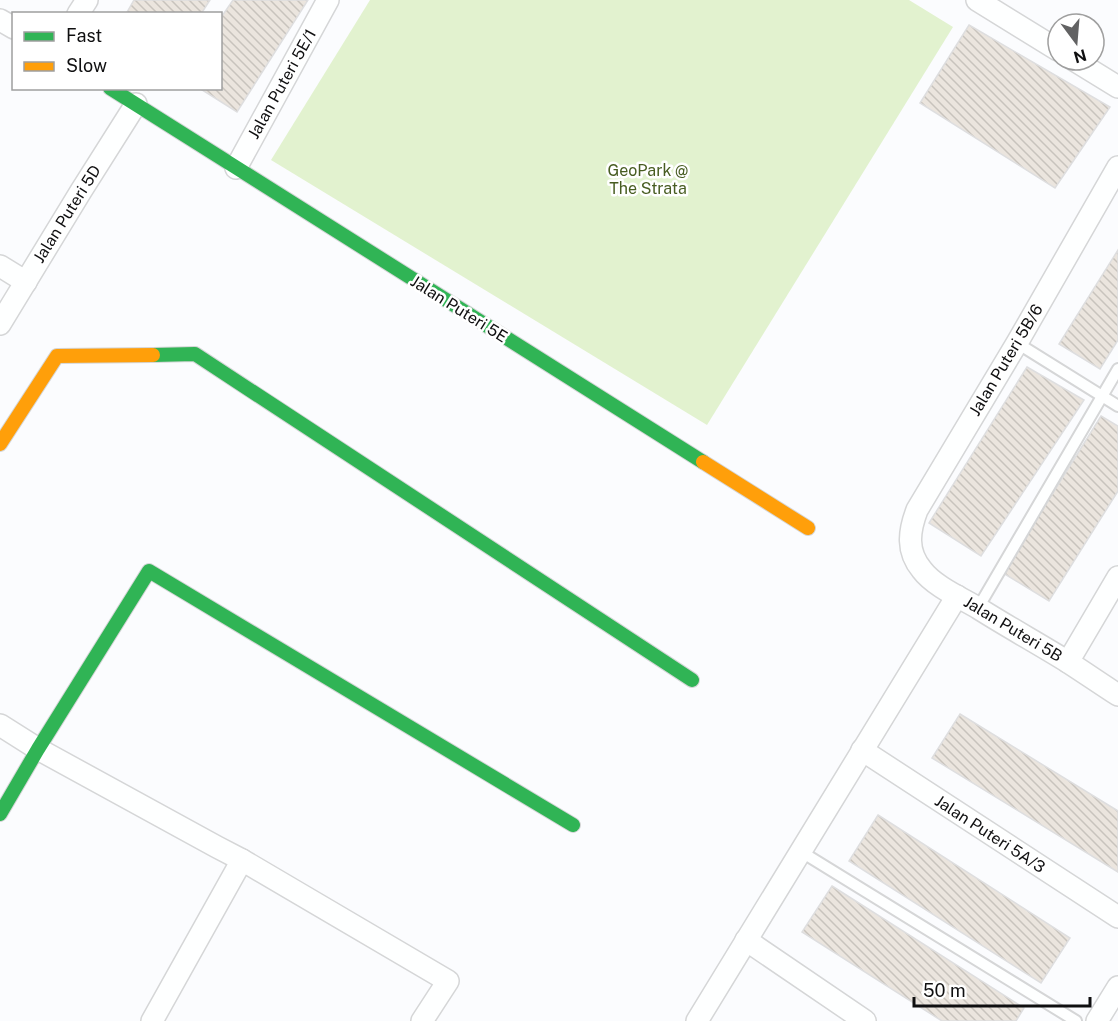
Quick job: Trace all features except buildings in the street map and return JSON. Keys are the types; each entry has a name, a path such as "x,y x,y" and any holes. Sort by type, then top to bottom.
{"street":[{"name":"Jalan Puteri 5E/1","path":"236,168 328,0"},
{"path":"976,0 1046,43"},
{"path":"1094,72 1118,87"},
{"name":"Jalan Puteri 5E","path":"113,90 808,528"},
{"name":"Jalan Puteri 5D","path":"0,324 136,104"},
{"name":"Jalan Puteri 5B/6","path":"914,557 910,541 911,525 917,510 1118,167"},
{"path":"0,266 26,282"},
{"path":"0,444 57,356 195,354 692,680"},
{"name":"Jalan Puteri 5B","path":"914,557 922,570 934,581 1118,695"},
{"path":"0,814 149,571 573,825"},
{"path":"1068,662 1118,577"},
{"path":"696,1021 957,596"},
{"path":"0,725 38,749 242,860 448,981 422,1021"},
{"name":"Jalan Puteri 5A/3","path":"862,750 1118,918"},
{"path":"152,1021 242,860"},
{"path":"746,940 865,1021"},
{"path":"1097,1021 1118,987"}],"lane":[{"path":"1017,342 1118,406"},
{"path":"978,608 1118,369"},
{"path":"801,851 1076,1021"}],"green space":[{"name":"GeoPark @ The Strata","path":"370,0 909,0 953,27 707,425 271,160"}],"traffic: fast":[{"path":"113,90 703,462"},
{"path":"153,355 195,354 692,680"},
{"path":"0,814 149,571 573,825"}],"traffic: slow":[{"path":"0,444 57,356 153,355"},
{"path":"703,462 808,528"}]}
